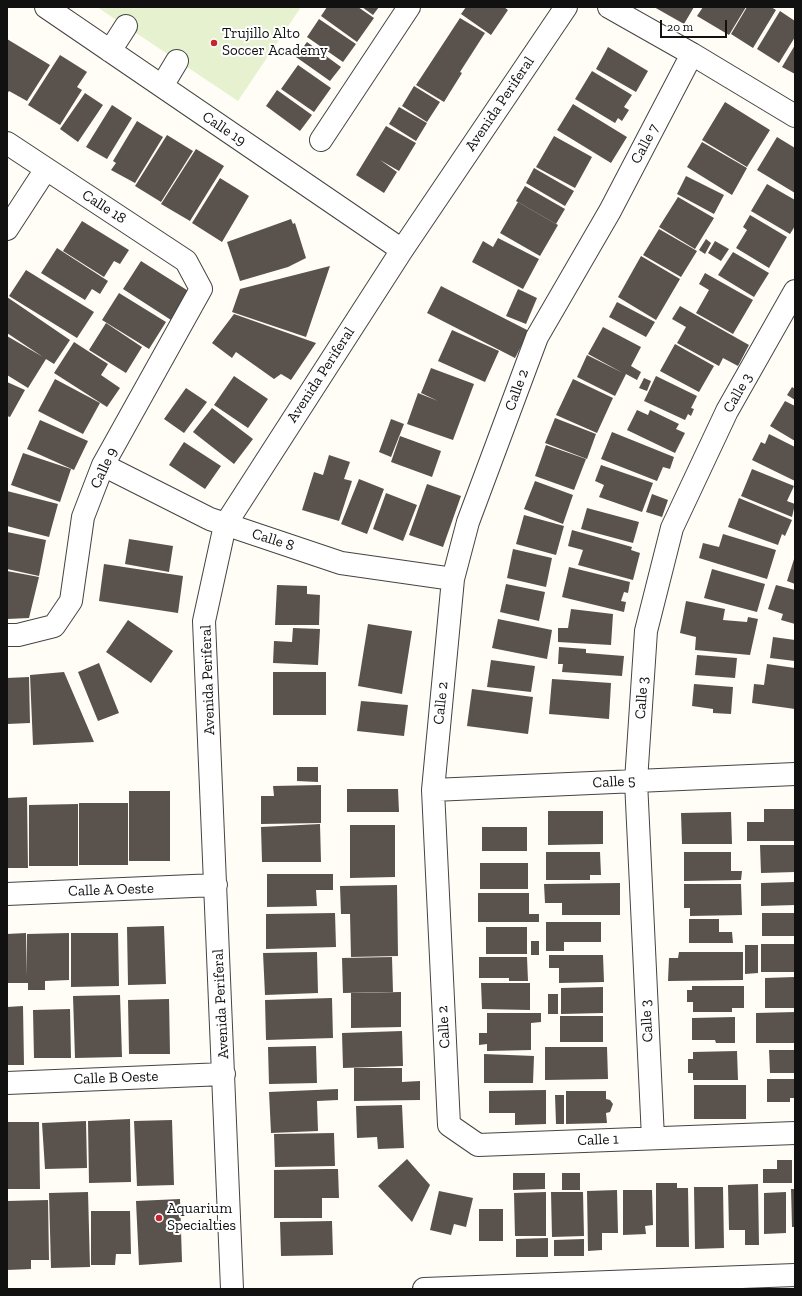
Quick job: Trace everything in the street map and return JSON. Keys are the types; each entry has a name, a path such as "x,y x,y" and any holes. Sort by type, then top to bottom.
{"street":[{"name":"Calle 19","path":"46,7 402,250"},
{"path":"321,140 409,7"},
{"name":"Avenida Periferal","path":"232,1289 204,621 225,525 402,250 566,7"},
{"path":"609,7 692,54 795,116"},
{"path":"110,50 126,26"},
{"name":"Calle 7","path":"537,336 610,211 692,54"},
{"path":"162,86 177,61"},
{"name":"Calle 18","path":"7,143 186,261 194,277"},
{"path":"7,229 46,169"},
{"name":"Calle 9","path":"7,635 18,635 54,626 71,601 83,517 103,465 201,289 194,277"},
{"name":"Calle 3","path":"653,1138 636,781 646,631 672,528 727,411 795,290"},
{"name":"Calle 2","path":"447,1084 433,790 454,579 468,522 537,336"},
{"name":"Calle 8","path":"103,465 210,519 341,563 454,579"},
{"name":"Calle 5","path":"433,790 795,774"},
{"name":"Calle A Oeste","path":"7,894 216,885"},
{"name":"Calle B Oeste","path":"7,1082 224,1074"},
{"name":"Calle 1","path":"447,1084 448,1125 478,1145 795,1133"},
{"path":"424,1289 795,1275"}],"green space":[{"name":"Trujillo Alto Soccer Academy","path":"97,7 301,7 238,101"}],"building":[{"path":"327,7 358,7 374,18 357,42 321,16"},
{"path":"362,7 379,7 373,15"},
{"path":"466,7 504,7 508,10 491,35 461,14"},
{"path":"654,7 694,7 684,24"},
{"path":"703,7 746,7 729,35 697,16"},
{"path":"747,7 771,7 776,10 753,48 731,34"},
{"path":"780,11 795,21 795,37 779,63 757,49"},
{"path":"460,18 485,33 460,72 462,73 444,102 416,85"},
{"path":"319,19 356,44 343,62 307,37"},
{"path":"7,39 50,65 27,101 9,91 7,94"},
{"path":"307,42 341,67 330,81 296,57"},
{"path":"795,45 795,74 782,67"},
{"path":"608,47 648,71 636,92 596,69"},
{"path":"60,55 87,72 77,87 82,90 60,125 28,105"},
{"path":"298,65 331,88 314,112 281,89"},
{"path":"592,71 632,95 624,107 629,110 622,121 618,118 615,123 575,99"},
{"path":"414,86 440,102 427,122 402,106"},
{"path":"277,90 312,115 300,131 266,106"},
{"path":"85,93 103,105 78,142 60,129"},
{"path":"725,102 770,130 747,167 702,140"},
{"path":"573,104 627,137 611,163 557,130"},
{"path":"112,105 132,118 107,159 86,147"},
{"path":"399,107 427,123 416,141 389,124"},
{"path":"137,121 163,137 135,183 111,170 116,163 113,161"},
{"path":"386,126 416,143 399,171 380,160 397,172 384,193 356,175"},
{"path":"167,135 193,151 161,202 135,186"},
{"path":"554,136 592,157 575,188 536,167"},
{"path":"777,137 795,148 795,193 757,170"},
{"path":"702,142 747,168 732,195 687,167"},
{"path":"196,149 224,166 190,221 161,204"},
{"path":"534,168 574,191 565,206 526,183"},
{"path":"686,176 724,195 714,214 677,194"},
{"path":"220,178 249,196 222,242 192,223"},
{"path":"767,184 795,200 795,226 790,234 751,211"},
{"path":"525,186 565,209 556,224 516,201"},
{"path":"678,197 714,218 695,249 659,227"},
{"path":"518,202 558,225 540,256 500,233"},
{"path":"750,215 787,237 769,268 736,248 747,230 743,227"},
{"path":"291,219 293,224 295,223 306,258 288,267 240,281 227,242"},
{"path":"82,221 129,250 120,264 114,261 104,277 63,251"},
{"path":"659,229 697,251 681,277 643,255"},
{"path":"498,238 539,259 523,289 472,262 483,241 493,247"},
{"path":"706,239 711,243 705,254 699,250"},
{"path":"715,241 729,249 721,261 708,253"},
{"path":"57,248 108,281 100,294 92,289 85,300 41,273"},
{"path":"733,252 769,273 754,297 718,275"},
{"path":"641,256 680,279 656,320 618,297"},
{"path":"141,261 190,292 171,320 123,289"},
{"path":"330,266 306,337 232,312 240,289"},
{"path":"26,270 94,312 77,338 9,296"},
{"path":"705,273 753,300 733,334 696,313 709,290 699,284"},
{"path":"441,286 529,331 515,358 427,313"},
{"path":"518,289 537,298 526,324 506,316"},
{"path":"119,293 166,322 149,349 102,320"},
{"path":"7,297 70,340 54,364 46,359 28,388 7,375 7,336 43,357 7,333"},
{"path":"617,302 655,322 646,337 609,317"},
{"path":"680,306 749,345 738,366 723,358 719,366 677,343 686,327 672,319"},
{"path":"234,314 316,343 291,380 281,374 274,379 236,352 232,358 212,343"},
{"path":"106,323 142,347 126,373 89,350"},
{"path":"603,327 641,347 631,366 641,372 637,380 626,374 615,396 577,377 587,355 623,373 588,354"},
{"path":"452,330 499,351 485,382 438,361"},
{"path":"74,342 108,364 101,375 120,388 107,407 54,373"},
{"path":"675,344 714,366 699,392 660,371"},
{"path":"431,368 474,384 453,440 407,424 418,393 438,401 421,393"},
{"path":"234,376 268,399 248,428 214,405"},
{"path":"656,376 697,396 691,408 694,409 691,416 688,414 685,420 644,401"},
{"path":"644,378 651,381 647,391 639,388"},
{"path":"55,379 100,403 83,434 38,411"},
{"path":"573,379 613,398 597,433 556,415"},
{"path":"7,382 25,390 10,417 7,416"},
{"path":"792,387 795,389 795,400 787,395"},
{"path":"186,388 207,402 184,433 164,419"},
{"path":"785,401 795,406 795,441 770,426"},
{"path":"212,408 253,439 234,464 193,432"},
{"path":"637,410 648,415 650,410 679,424 676,429 685,433 675,453 627,430"},
{"path":"555,418 596,434 587,459 545,443"},
{"path":"391,419 404,424 391,457 379,452"},
{"path":"40,420 88,441 74,470 27,449"},
{"path":"612,432 674,457 670,469 663,467 657,481 601,459"},
{"path":"769,434 795,447 795,481 752,460 761,442 765,444"},
{"path":"400,436 441,451 432,477 391,462"},
{"path":"184,442 221,466 205,489 169,465"},
{"path":"546,445 586,459 574,490 535,476"},
{"path":"23,453 71,469 60,502 11,485"},
{"path":"329,455 350,462 344,479 352,481 339,521 302,510 314,472 323,475"},
{"path":"601,465 653,483 642,512 599,497 604,485 595,481"},
{"path":"752,469 794,486 787,501 795,504 792,517 741,496"},
{"path":"359,479 384,489 367,534 341,524"},
{"path":"535,481 573,495 563,524 524,509"},
{"path":"427,484 461,496 443,547 409,535"},
{"path":"7,491 58,504 49,537 7,526"},
{"path":"386,493 417,505 403,541 373,529"},
{"path":"652,494 668,500 662,517 646,512"},
{"path":"739,498 792,520 785,536 782,534 778,545 728,527"},
{"path":"587,508 639,522 633,543 581,529"},
{"path":"524,515 564,526 556,555 516,544"},
{"path":"572,530 632,547 631,550 640,553 633,580 578,565 583,550 568,546"},
{"path":"7,532 46,540 39,576 7,569"},
{"path":"723,534 776,550 767,579 699,558 703,543 719,547"},
{"path":"129,539 173,546 169,572 125,564"},
{"path":"513,549 552,558 546,587 507,578"},
{"path":"795,556 795,584 787,581"},
{"path":"104,564 183,576 178,613 99,601"},
{"path":"569,567 630,582 628,593 624,592 621,601 626,602 624,612 562,597"},
{"path":"712,569 765,584 757,612 704,598"},
{"path":"7,571 39,577 29,618 7,619"},
{"path":"506,584 545,592 539,621 500,612"},
{"path":"277,585 307,586 307,594 320,595 319,625 275,625"},
{"path":"776,585 795,590 795,624 781,620 783,614 768,609"},
{"path":"686,601 725,609 723,620 747,622 748,617 758,619 750,655 695,650 696,637 680,633"},
{"path":"571,609 613,614 611,645 558,642 558,628 568,628"},
{"path":"498,619 552,630 547,659 492,648"},
{"path":"128,620 173,651 151,683 106,652"},
{"path":"368,624 412,631 402,694 358,686"},
{"path":"293,628 320,629 318,665 273,663 274,641 292,642"},
{"path":"773,637 795,640 795,661 770,658"},
{"path":"559,647 586,649 586,653 624,656 622,676 562,672 563,664 558,664"},
{"path":"697,655 737,658 735,678 695,675"},
{"path":"491,660 535,666 531,692 487,687"},
{"path":"99,663 119,713 98,721 78,672"},
{"path":"767,664 795,668 795,709 752,703 754,684 764,685"},
{"path":"64,672 94,742 33,745 30,675"},
{"path":"273,672 326,672 326,715 273,715"},
{"path":"29,677 30,723 7,724 7,678"},
{"path":"552,679 611,683 609,719 549,714"},
{"path":"694,684 733,687 731,714 713,713 713,709 692,706"},
{"path":"472,689 533,697 528,734 467,726"},
{"path":"361,701 408,705 404,736 357,731"},
{"path":"297,767 318,767 318,782 297,781"},
{"path":"321,785 321,823 261,824 261,796 274,796 273,786"},
{"path":"347,789 398,789 399,812 347,812"},
{"path":"129,791 170,791 170,861 129,861"},
{"path":"27,797 28,868 7,868 7,798"},
{"path":"79,803 128,803 128,865 79,865"},
{"path":"78,804 78,866 29,866 29,805"},
{"path":"764,809 794,809 794,841 747,841 747,822 764,822"},
{"path":"548,811 603,811 603,844 548,845"},
{"path":"731,812 732,844 682,844 681,813"},
{"path":"320,824 321,862 262,862 261,827"},
{"path":"350,825 395,825 395,877 350,878"},
{"path":"482,827 527,827 527,851 482,851"},
{"path":"760,845 795,845 795,872 761,873"},
{"path":"546,852 600,852 601,875 590,875 590,880 546,880"},
{"path":"684,852 731,852 731,871 742,871 741,880 684,881"},
{"path":"480,863 528,863 528,889 480,889"},
{"path":"267,874 333,874 333,890 316,890 317,906 267,907"},
{"path":"795,882 795,905 761,906 761,883"},
{"path":"620,883 620,915 562,915 562,903 545,903 544,884"},
{"path":"684,884 741,884 742,915 690,916 690,908 684,908"},
{"path":"397,885 398,956 351,957 350,914 341,914 340,886"},
{"path":"478,893 529,893 529,914 539,914 539,922 478,922"},
{"path":"335,913 336,947 266,949 266,914"},
{"path":"762,913 795,913 795,936 762,936"},
{"path":"689,919 719,919 719,932 732,932 733,943 689,943"},
{"path":"546,922 601,922 601,942 564,942 564,951 546,951"},
{"path":"164,926 166,984 128,985 127,927"},
{"path":"486,927 527,927 527,954 486,954"},
{"path":"26,933 27,976 27,934 69,933 69,980 45,981 45,990 28,990 28,983 7,983 7,934"},
{"path":"71,933 118,933 119,986 71,987"},
{"path":"531,941 539,941 539,955 531,955"},
{"path":"761,944 795,944 795,972 761,972"},
{"path":"745,945 758,945 758,973 745,974"},
{"path":"317,952 318,993 265,995 263,953"},
{"path":"679,952 743,952 743,980 668,981 669,958 678,958"},
{"path":"549,955 603,955 604,982 559,983 559,968 549,968"},
{"path":"392,957 393,992 343,993 342,958"},
{"path":"479,957 527,957 528,981 509,981 509,978 479,978"},
{"path":"795,977 795,1008 765,1008 765,978"},
{"path":"481,983 530,983 530,1010 482,1009"},
{"path":"692,986 744,986 744,1008 732,1008 732,1012 693,1012 693,1002 687,1002 687,990 692,990"},
{"path":"603,987 603,1013 561,1014 561,988"},
{"path":"401,992 401,1027 351,1028 351,993"},
{"path":"548,994 558,994 558,1014 548,1014"},
{"path":"120,995 122,1057 75,1058 73,996"},
{"path":"332,998 333,1038 266,1040 265,1000"},
{"path":"169,999 170,1054 129,1054 128,1000"},
{"path":"23,1006 24,1065 7,1065 7,1007"},
{"path":"70,1009 71,1058 34,1058 33,1010"},
{"path":"795,1012 795,1043 756,1043 756,1013"},
{"path":"487,1013 541,1013 541,1022 531,1023 531,1050 487,1051 487,1044 479,1045 479,1033 487,1033"},
{"path":"560,1016 603,1016 603,1042 560,1042"},
{"path":"735,1017 735,1043 716,1043 715,1040 692,1040 692,1018"},
{"path":"402,1031 403,1066 343,1068 342,1033"},
{"path":"316,1046 317,1083 269,1084 268,1047"},
{"path":"545,1047 607,1047 608,1079 545,1080"},
{"path":"769,1050 795,1050 795,1073 770,1073"},
{"path":"737,1051 738,1080 693,1080 693,1073 688,1073 688,1059 693,1059 693,1052"},
{"path":"484,1054 534,1056 533,1083 484,1083"},
{"path":"354,1068 402,1068 402,1082 420,1081 420,1100 354,1101"},
{"path":"767,1079 795,1079 795,1098 790,1098 790,1102 767,1102"},
{"path":"694,1085 746,1085 746,1119 694,1119"},
{"path":"338,1089 338,1100 317,1101 318,1131 271,1133 269,1092"},
{"path":"546,1090 546,1124 515,1125 515,1113 489,1113 489,1091"},
{"path":"566,1091 606,1091 606,1099 610,1100 613,1104 610,1112 606,1113 607,1123 566,1124"},
{"path":"555,1095 564,1095 564,1124 556,1124"},
{"path":"402,1105 404,1148 378,1149 377,1137 357,1138 356,1106"},
{"path":"130,1119 131,1182 89,1183 88,1121"},
{"path":"172,1120 174,1185 137,1186 134,1121"},
{"path":"86,1121 87,1168 45,1169 42,1123"},
{"path":"7,1122 39,1122 40,1189 7,1189"},
{"path":"334,1133 335,1166 275,1167 274,1134"},
{"path":"407,1159 430,1185 412,1222 378,1186"},
{"path":"777,1160 792,1160 792,1183 763,1183 763,1169 777,1169"},
{"path":"338,1169 339,1198 322,1198 322,1218 274,1218 274,1170"},
{"path":"513,1173 545,1173 545,1189 513,1190"},
{"path":"562,1173 580,1173 580,1190 562,1190"},
{"path":"656,1183 677,1183 677,1188 688,1188 689,1247 656,1247"},
{"path":"758,1184 759,1245 745,1245 745,1230 729,1230 728,1185"},
{"path":"694,1187 723,1187 724,1248 695,1249"},
{"path":"791,1189 795,1189 795,1227 792,1227"},
{"path":"617,1190 618,1233 602,1233 602,1250 588,1251 587,1191"},
{"path":"623,1190 652,1190 653,1225 645,1226 646,1234 623,1235"},
{"path":"439,1191 473,1198 466,1227 454,1224 451,1235 430,1230"},
{"path":"88,1192 90,1267 51,1268 49,1193"},
{"path":"546,1192 546,1236 515,1236 514,1193"},
{"path":"551,1192 583,1192 584,1236 552,1237"},
{"path":"786,1192 786,1233 764,1234 764,1193"},
{"name":"Aquarium Specialties","path":"180,1199 182,1262 139,1265 136,1201"},
{"path":"48,1200 49,1260 31,1260 31,1269 7,1270 7,1201"},
{"path":"479,1209 503,1209 503,1241 479,1241"},
{"path":"91,1211 130,1211 131,1254 116,1254 115,1265 91,1265"},
{"path":"332,1221 333,1255 281,1256 280,1222"},
{"path":"548,1238 548,1257 516,1257 516,1239"},
{"path":"584,1239 584,1256 554,1256 554,1240"}],"place":[{"name":"Trujillo Alto Soccer Academy","path":"214,43"},
{"name":"Aquarium Specialties","path":"159,1218"}]}
